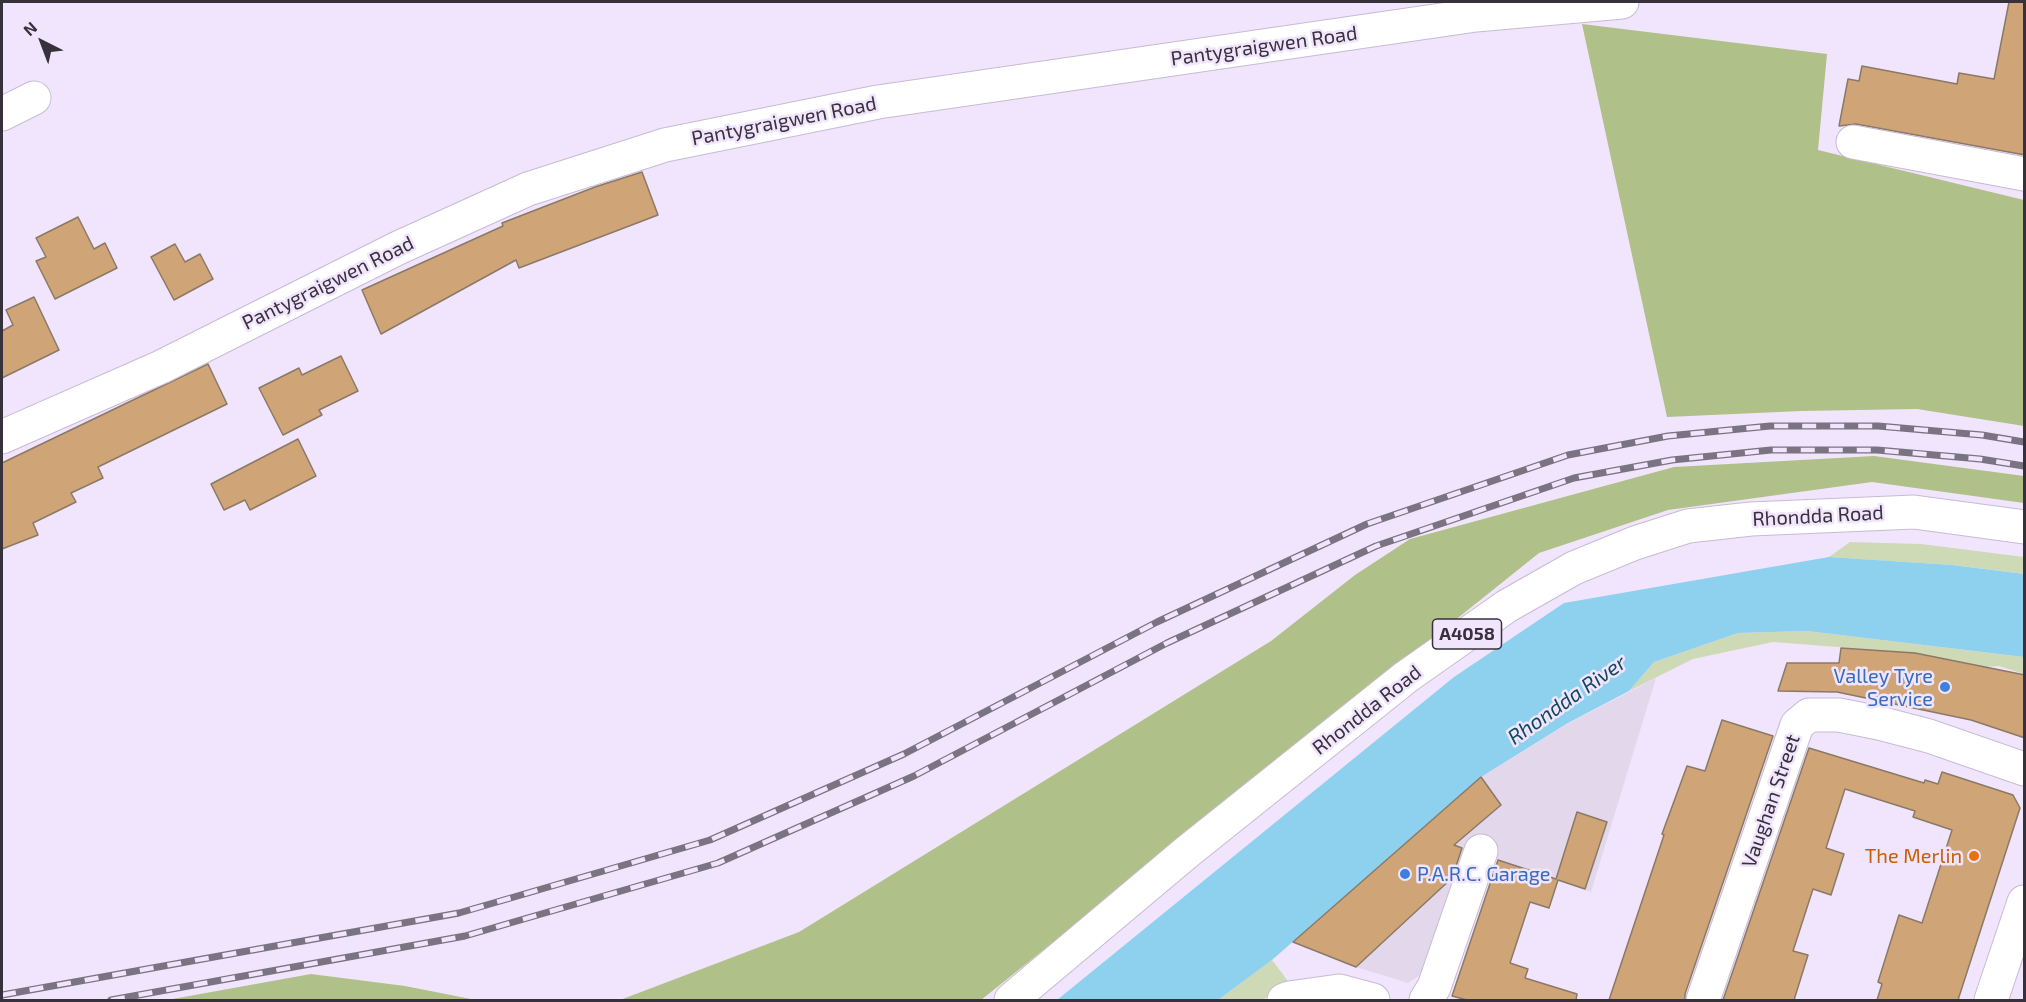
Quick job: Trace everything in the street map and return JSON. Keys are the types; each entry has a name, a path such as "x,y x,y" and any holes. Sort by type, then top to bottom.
{"street":[{"name":"Pantygraigwen Road","path":"2,437 160,367 398,248 528,189 665,145 890,101 1476,15 1622,2"},
{"path":"2,114 34,98"},
{"path":"1853,142 2025,174"},
{"name":"Rhondda Road","path":"1011,1000 1187,852 1406,677 1507,606 1574,568 1635,543 1688,526 1751,519 1914,512 2025,527"},
{"name":"Vaughan Street","path":"1703,1000 1797,725 1809,715 1839,716 1879,723 1929,736 2025,769"},
{"path":"1426,1000 1434,987 1481,851"},
{"path":"1991,1000 2025,902"},
{"path":"1284,1000 1339,991 1372,1000"}],"shaded area":[{"path":"1656,678 1591,892 1497,860 1481,851 1425,972 1408,983 1356,967 1293,942 1481,777 1569,723"}],"green space":[{"path":"1582,24 1827,54 1818,150 2024,200 2024,426 1917,409 1667,417"},
{"path":"1874,456 2024,476 2024,503 1872,482 1668,510 1539,553 981,1000 620,1000 799,932 1271,641 1355,575 1410,539 1674,467"},
{"path":"1850,542 1921,544 2024,557 2024,574 1952,565 1829,557"},
{"path":"1807,631 2024,657 2024,674 1999,666 1986,667 1915,653 1773,642 1693,659 1629,691 1654,662 1738,633"},
{"path":"1272,960 1288,981 1263,1000 1218,1000"},
{"path":"311,974 405,986 476,1000 167,1000"}],"water":[{"name":"Rhondda River","path":"1829,557 1952,565 2024,574 2024,657 1807,631 1738,633 1654,662 1629,691 1568,723 1481,777 1272,960 1218,1000 1057,1000 1454,677 1564,603"}],"building":[{"path":"2009,2 2025,2 2025,155 1856,124 1839,126 1848,79 1859,81 1862,66 1957,84 1959,73 1994,79"},
{"path":"642,172 658,215 519,268 516,260 381,334 362,290 503,226 502,223 595,187"},
{"path":"78,217 94,249 105,243 117,268 55,299 36,261 46,257 36,238"},
{"path":"175,244 185,262 200,254 213,279 174,300 151,257"},
{"path":"34,297 59,350 2,378 2,331 13,325 6,310"},
{"path":"341,356 358,391 319,410 322,415 283,435 259,388 299,368 302,375"},
{"path":"208,364 227,404 98,467 103,478 71,493 76,502 33,523 38,535 2,549 2,463"},
{"path":"298,439 316,476 250,510 245,500 224,510 211,484"},
{"path":"1841,648 1915,653 2025,675 2025,738 1971,720 1837,692 1778,691 1787,663 1839,663"},
{"path":"1722,720 1773,736 1685,994 1685,1000 1609,1000 1664,835 1662,834 1687,766 1705,771"},
{"path":"1809,748 1924,783 1925,780 1938,784 1942,772 2013,795 2020,808 1958,1000 1877,1000 1882,984 1878,982 1899,915 1922,923 1952,830 1913,817 1915,811 1845,789 1826,848 1844,854 1831,895 1813,889 1793,951 1808,955 1794,1000 1723,1000"},
{"name":"P.A.R.C. Garage","path":"1481,777 1501,805 1454,845 1462,848 1452,878 1356,967 1293,942"},
{"path":"1577,812 1607,822 1585,889 1558,880 1549,908 1530,902 1510,963 1528,969 1525,978 1577,994 1576,1000 1467,1000 1452,996 1498,860 1556,879"}],"railway":[{"path":"2,995 459,913 710,840 904,754 1157,622 1367,524 1568,455 1668,436 1770,426 1878,426 1982,435 2024,442"},
{"path":"111,1000 465,936 718,863 914,776 1167,643 1376,546 1574,478 1672,460 1771,450 1877,450 1980,459 2024,466"}],"place":[{"name":"Valley Tyre Service","path":"1945,687"},
{"name":"The Merlin","path":"1974,856"},
{"name":"P.A.R.C. Garage","path":"1405,874"}]}
